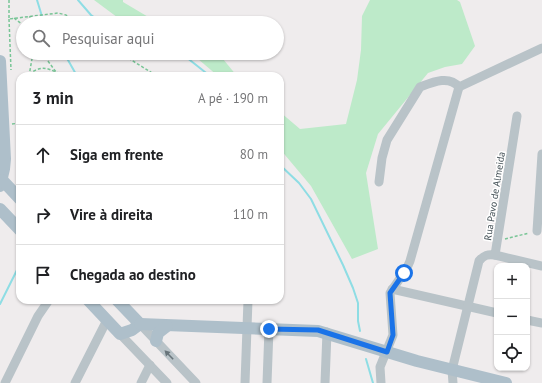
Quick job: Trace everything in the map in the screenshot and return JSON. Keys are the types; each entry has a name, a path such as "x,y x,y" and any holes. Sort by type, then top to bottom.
{"main road":[{"path":"0,61 5,159 1,181 16,195"},
{"path":"0,209 16,226"},
{"path":"92,304 120,334 132,330 140,324 313,330 327,332 387,352 506,383"},
{"path":"107,320 109,312 119,304"},
{"path":"121,304 140,324"},
{"path":"156,341 158,333 167,326"}],"street":[{"path":"381,383 380,367 393,335 390,298 392,289 407,268 410,261 459,87 542,48"},
{"path":"380,182 382,158 387,140 420,87 440,80 448,80 454,82 459,87"},
{"name":"Rua Pavo de Almeida","path":"453,383 452,370 479,261 482,257 487,255 496,255 517,116"},
{"path":"537,231 542,154"},
{"path":"496,255 542,266"},
{"path":"392,289 494,312"},
{"path":"5,383 38,316 47,304"},
{"path":"245,383 248,304"},
{"path":"75,383 107,320"},
{"path":"530,321 542,323"},
{"path":"140,324 196,383"},
{"path":"267,383 269,329"},
{"path":"325,383 327,332"},
{"path":"120,334 167,383"},
{"path":"141,383 150,365"}],"path":[{"path":"9,0 9,19 14,18"},
{"path":"30,16 47,13 58,13 67,16"},
{"path":"30,72 32,60"},
{"path":"48,60 57,72"},
{"path":"131,60 151,72"},
{"path":"35,72 42,68 49,68 56,72"},
{"path":"12,124 16,124"},
{"path":"498,241 537,231"}],"green space":[{"path":"94,0 123,0 123,2 147,16 116,16"},
{"path":"370,0 457,0 460,2 475,46 462,64 445,67 428,73 378,134 366,173 378,249 352,259 311,186 284,154 284,115 300,129 346,124 357,80 361,50 362,16"},
{"path":"199,60 224,60 234,72 213,72"}],"waterway":[{"path":"37,0 42,16"},
{"path":"78,0 92,16"},
{"path":"68,60 75,72"},
{"path":"190,60 205,72"},
{"path":"284,169 299,183 311,199 343,265 358,303 358,321 360,331"},
{"path":"0,304 16,272"},
{"path":"366,359 373,383"}],"route":[{"path":"269,329 318,330 387,352 393,335 390,293 404,273"}]}
